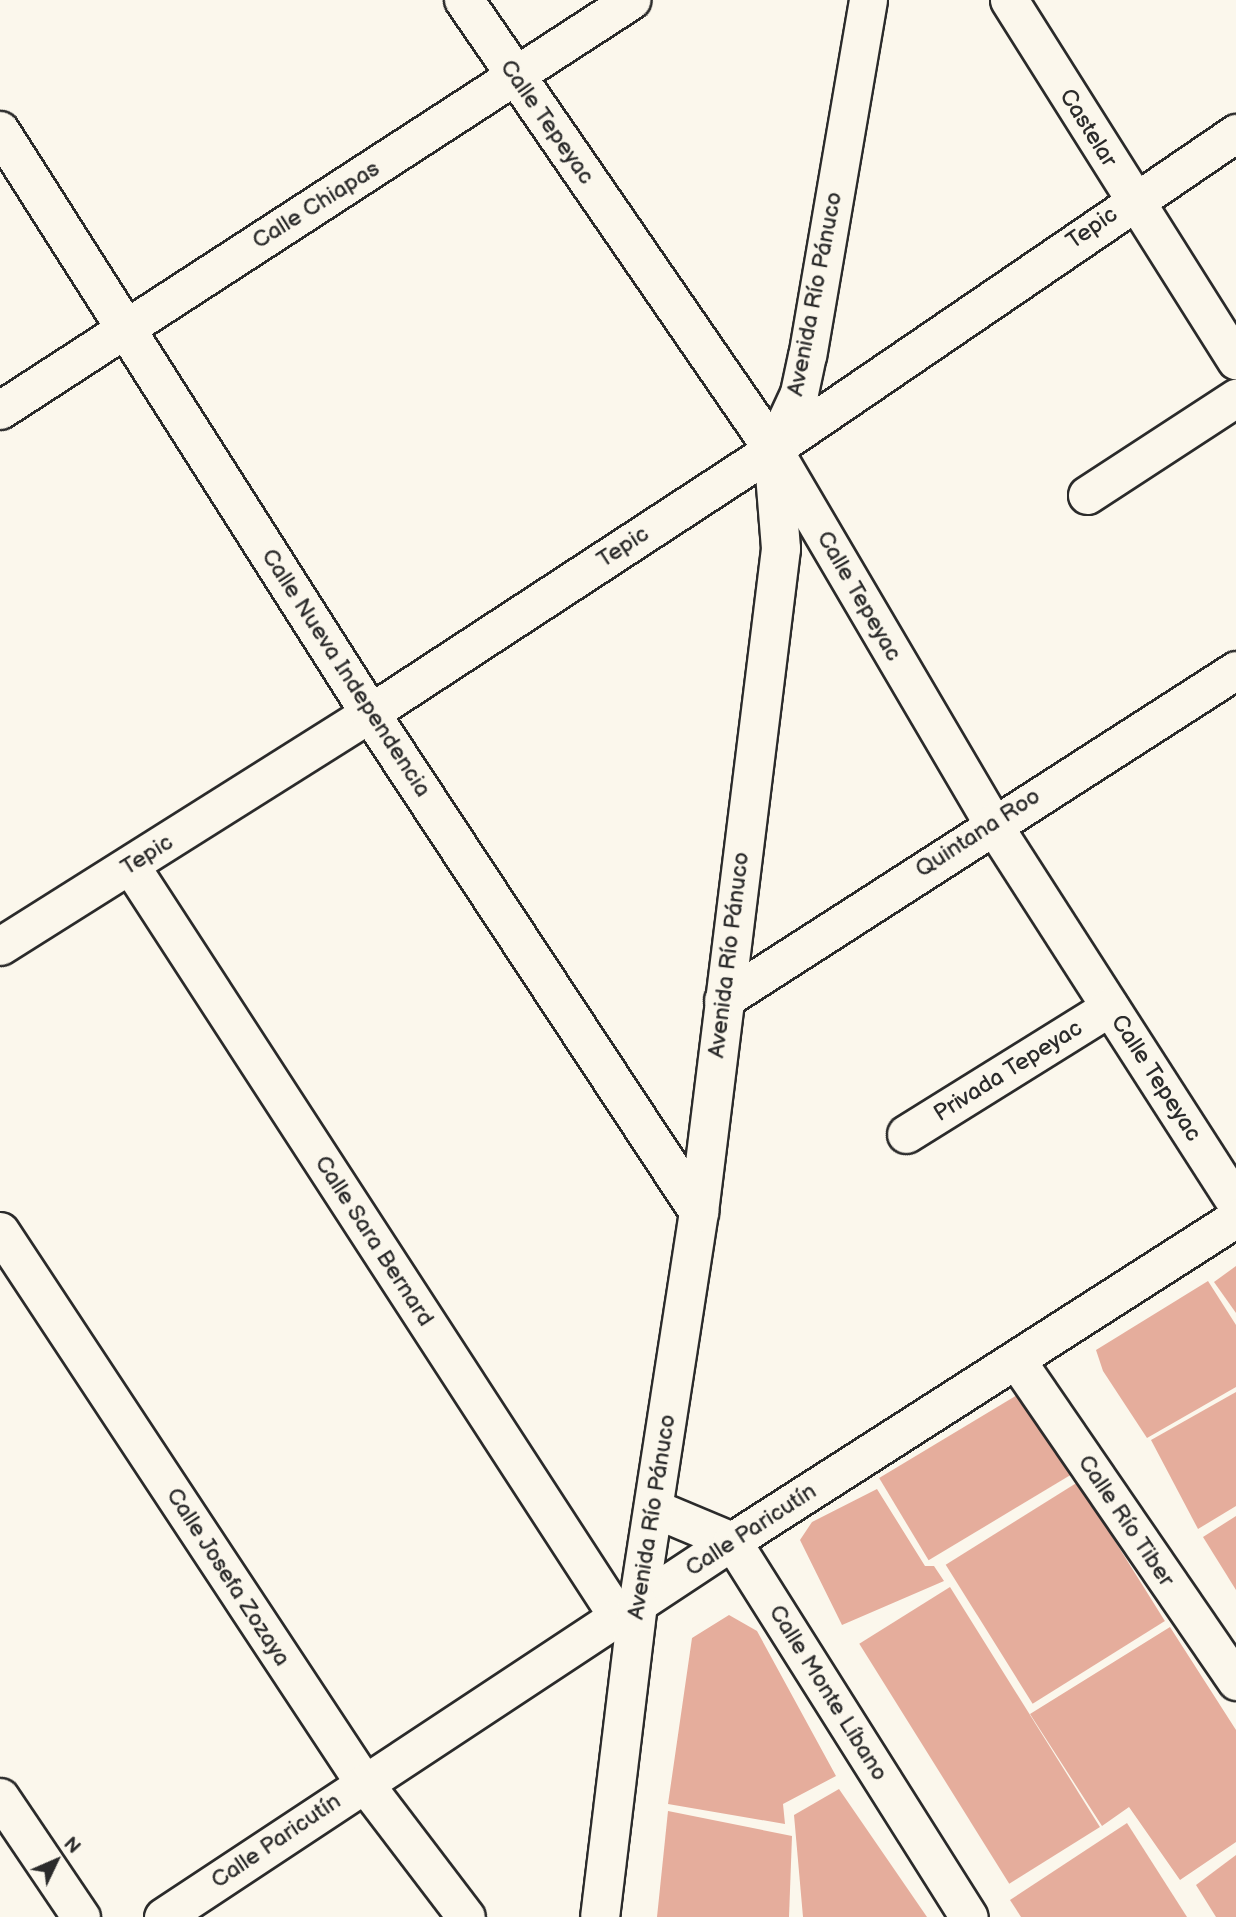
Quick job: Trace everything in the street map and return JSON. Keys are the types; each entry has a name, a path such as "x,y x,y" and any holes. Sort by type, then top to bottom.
{"street":[{"name":"Calle Tepeyac","path":"464,0 774,449 992,823 1236,1203"},
{"name":"Calle Chiapas","path":"0,410 125,327 516,78 631,0"},
{"name":"Avenida Río Pánuco","path":"600,1917 628,1611 653,1508 699,1212 723,999 781,549 774,449 799,393 807,355 868,0"},
{"name":"Castelar","path":"1009,0 1132,200 1236,361"},
{"name":"Calle Nueva Independencia","path":"0,131 370,713 699,1212"},
{"name":"Tepic","path":"0,946 370,713 774,449 1132,200 1236,133"},
{"path":"1087,495 1236,398"},
{"name":"Quintana Roo","path":"723,999 992,823 1236,670"},
{"name":"Calle Sara Bernard","path":"130,865 628,1611"},
{"name":"Privada Tepeyac","path":"906,1134 1110,1007"},
{"name":"Calle Paricutín","path":"163,1917 732,1541 1017,1361 1236,1218"},
{"name":"Calle Josefa Zozaya","path":"0,1231 364,1783 466,1917"},
{"name":"Calle Río Tiber","path":"1017,1361 1236,1681"},
{"path":"653,1508 732,1541"},
{"name":"Calle Monte Líbano","path":"732,1541 969,1917"},
{"path":"0,1797 81,1917"}],"building":[{"path":"1236,1266 1236,1313 1214,1282"},
{"path":"1208,1281 1236,1325 1236,1387 1147,1438 1103,1371 1096,1350"},
{"path":"1024,1391 1073,1473 929,1560 879,1478"},
{"path":"1236,1392 1236,1506 1198,1529 1151,1440"},
{"path":"1078,1482 1165,1621 1033,1704 946,1565"},
{"path":"877,1489 925,1566 934,1566 944,1581 842,1625 800,1540 812,1522"},
{"path":"1236,1516 1236,1590 1203,1537"},
{"path":"950,1587 1100,1827 1009,1884 859,1644"},
{"path":"729,1615 757,1631 836,1776 783,1804 785,1824 668,1804 692,1638"},
{"path":"1170,1627 1236,1730 1236,1842 1180,1880 1129,1807 1102,1826 1030,1714"},
{"path":"839,1789 927,1917 803,1917 794,1815"},
{"path":"668,1811 792,1836 789,1917 657,1917"},
{"path":"1127,1823 1187,1917 1021,1917 1010,1900"},
{"path":"1236,1855 1236,1917 1216,1917 1196,1885"}]}
